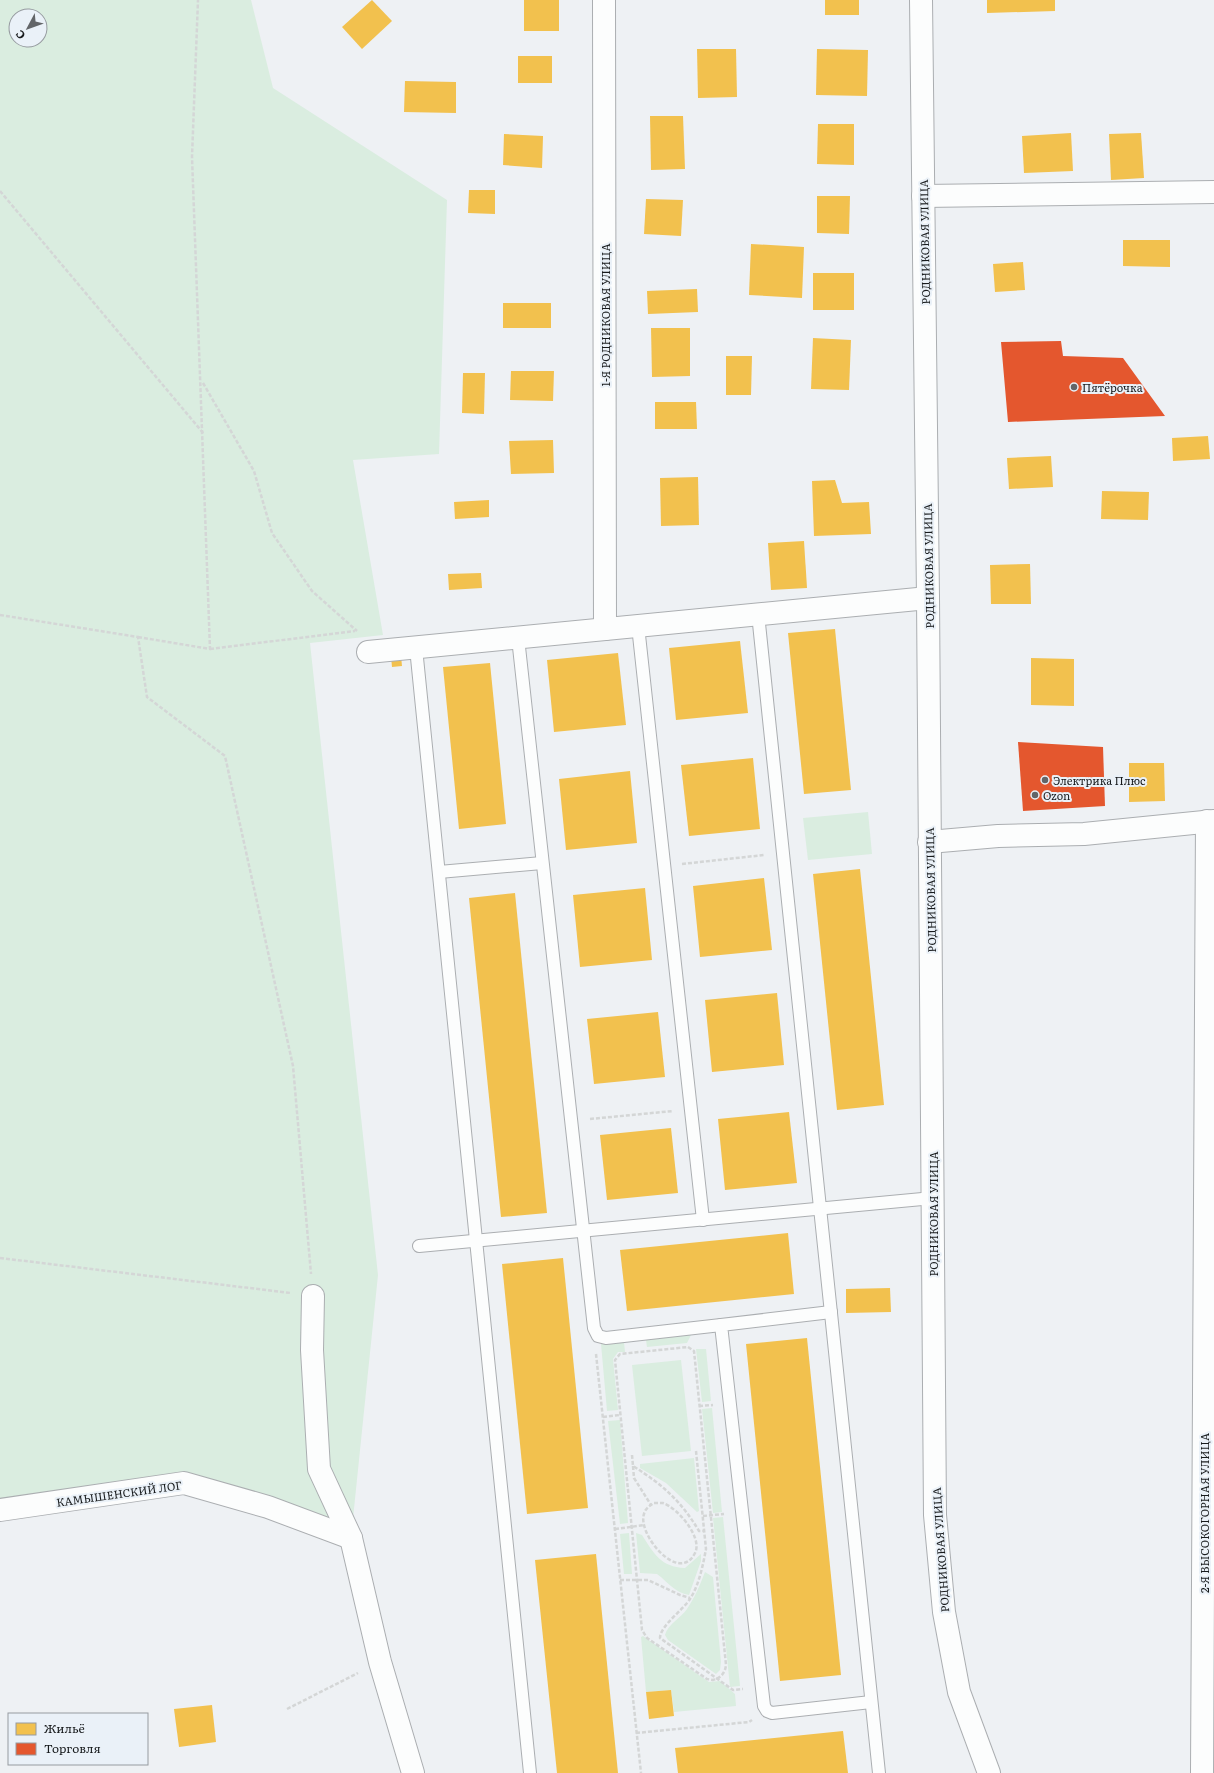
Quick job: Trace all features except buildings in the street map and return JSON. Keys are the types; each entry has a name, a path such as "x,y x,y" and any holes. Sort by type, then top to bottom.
{"street":[{"name":"1-Я РОДНИКОВАЯ УЛИЦА","path":"604,0 605,629"},
{"name":"РОДНИКОВАЯ УЛИЦА","path":"921,0 928,598 934,1515 944,1612 959,1692 989,1773"},
{"path":"923,196 1214,192"},
{"path":"368,654 605,629 928,598"},
{"path":"929,842 998,836 1084,834 1211,821"},
{"name":"2-Я ВЫСОКОГОРНАЯ УЛИЦА","path":"1202,1773 1211,821"},
{"path":"313,1296 312,1350 319,1469 351,1538 380,1662 413,1773"},
{"name":"КАМЫШЕНСКИЙ ЛОГ","path":"0,1510 184,1483 268,1507 351,1538"}],"lane":[{"path":"758,614 879,1773"},
{"path":"638,626 703,1220"},
{"path":"518,638 594,1328 598,1336 606,1338 831,1312"},
{"path":"416,648 530,1773"},
{"path":"439,872 542,863"},
{"path":"419,1246 933,1198"},
{"path":"721,1325 762,1693 767,1711 772,1713 871,1702"}],"path":[{"path":"198,0 192,157 204,434 210,649"},
{"path":"0,191 204,434"},
{"path":"0,615 210,649 357,631 312,591 272,533 254,471 202,382"},
{"path":"0,1258 313,1296 292,1066 225,756 147,697 138,637"},
{"path":"664,865 782,853"},
{"path":"571,1121 691,1110"},
{"path":"598,1336 596,1348 641,1773"},
{"path":"688,1347 692,1348 694,1351 726,1665 725,1672 718,1679 708,1679 644,1634 620,1415 614,1360 620,1354 688,1347"},
{"path":"699,1406 714,1405"},
{"path":"603,1417 620,1415"},
{"path":"696,1451 706,1549 703,1565 690,1598 663,1630 660,1638 732,1690 746,1688"},
{"path":"632,1455 634,1478 651,1505"},
{"path":"633,1466 655,1480 675,1497 699,1531"},
{"path":"663,1503 673,1510 697,1538 696,1551 692,1558 685,1563 676,1563 666,1558 653,1544 645,1525 643,1515 651,1505 663,1503"},
{"path":"703,1516 726,1513"},
{"path":"615,1528 645,1525"},
{"path":"692,1532 704,1531"},
{"path":"620,1580 648,1580 690,1598"},
{"path":"287,1708 380,1662"},
{"path":"636,1733 749,1722 767,1711"}],"green space":[{"path":"0,0 251,0 273,88 447,200 439,454 353,460 383,635 310,643 378,1275 351,1538 184,1483 0,1510"},
{"path":"868,812 872,854 808,860 803,818"},
{"path":"692,1333 687,1343 647,1347 646,1340"},
{"path":"624,1342 625,1352 618,1352 613,1359 618,1410 607,1411 601,1344"},
{"path":"696,1349 706,1349 711,1401 702,1402"},
{"path":"681,1360 691,1451 642,1456 632,1365"},
{"path":"712,1408 722,1512 713,1513 702,1409"},
{"path":"620,1420 628,1523 620,1524 608,1421"},
{"path":"694,1458 699,1511 697,1512 666,1483 640,1468 640,1464"},
{"path":"723,1517 740,1686 730,1687 713,1518"},
{"path":"629,1533 632,1574 624,1574 620,1534"},
{"path":"636,1533 642,1535 655,1554 670,1565 685,1568 701,1554 701,1561 689,1595 676,1590 657,1574 640,1573"},
{"path":"705,1572 713,1577 721,1662 720,1670 716,1674 668,1640 665,1635 672,1624 690,1604"},
{"path":"643,1636 709,1682 720,1681 735,1694 736,1706 674,1712 671,1690 646,1692 641,1637"}],"place":[{"name":"Пятёрочка","path":"1074,387"},
{"name":"Электрика Плюс","path":"1045,780"},
{"name":"Ozon","path":"1035,795"}]}
